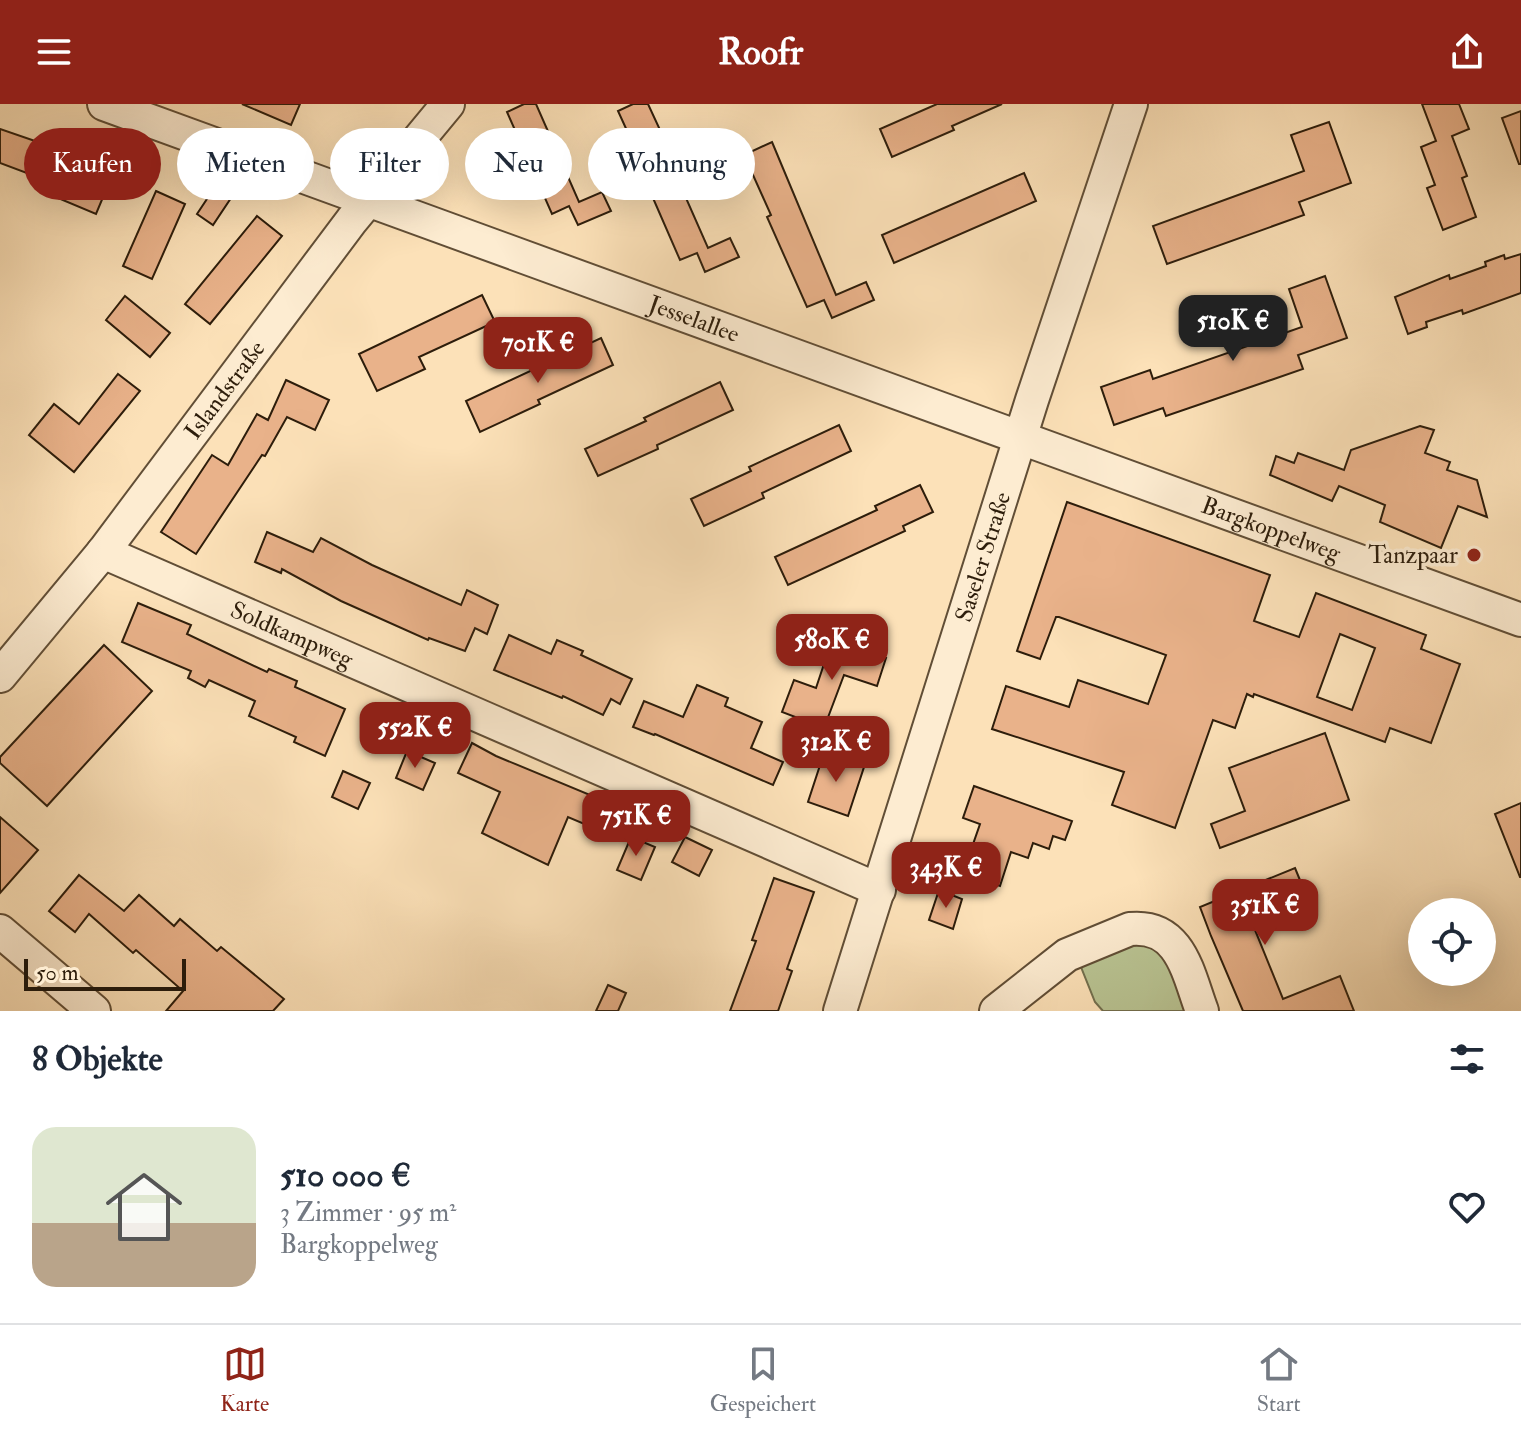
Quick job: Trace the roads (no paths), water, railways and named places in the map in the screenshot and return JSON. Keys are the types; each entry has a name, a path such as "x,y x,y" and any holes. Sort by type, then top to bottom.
{"street":[{"name":"Jesselallee","path":"104,104 330,186"},
{"name":"Islandstraße","path":"428,128 448,104"},
{"name":"Saseler Straße","path":"840,1011 1020,438 1131,104"},
{"name":"Jesselallee","path":"368,200 1020,438"},
{"name":"Islandstraße","path":"0,676 103,552 368,200"},
{"name":"Bargkoppelweg","path":"1020,438 1521,620"},
{"name":"Soldkampweg","path":"103,552 879,890"},
{"path":"996,1011 1067,955 1138,928 1161,933 1172,942 1202,1011"},
{"path":"0,931 94,1011"}],"place":[{"name":"Tanzpaar","path":"1474,555"}]}
